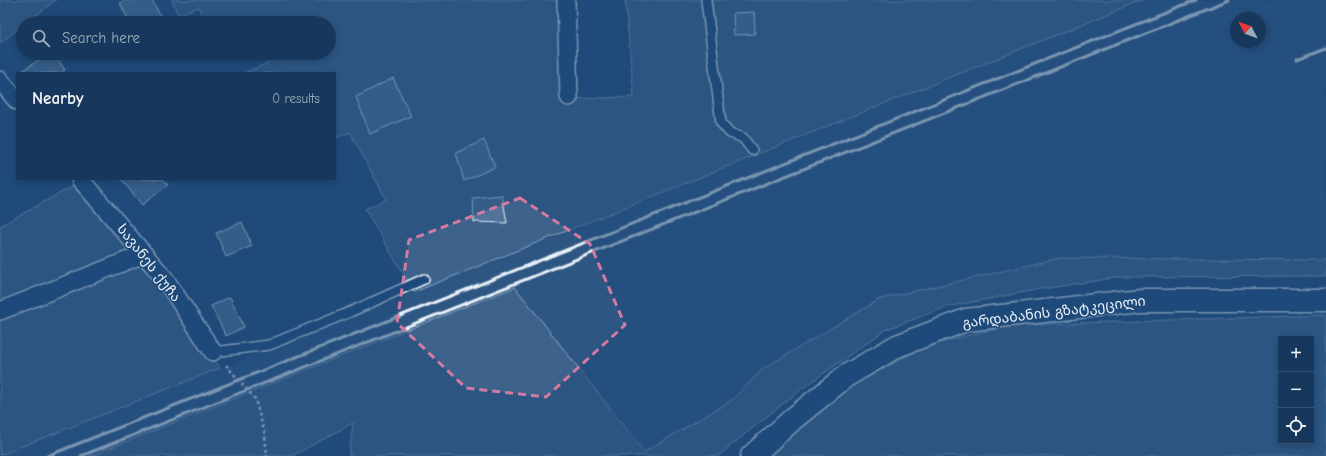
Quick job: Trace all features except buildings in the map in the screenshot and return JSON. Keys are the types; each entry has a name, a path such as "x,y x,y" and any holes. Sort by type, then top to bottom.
{"main road":[{"name":"გარდაბანის გზატკეცილი","path":"752,456 794,418 846,376 897,346 966,320 1140,300 1326,300"}],"street":[{"path":"566,0 569,97"},
{"path":"0,80 16,100"},
{"name":"სავანეს ქუჩა","path":"81,180 165,279 213,352"},
{"path":"0,311 144,254"}],"lane":[{"path":"706,0 720,123 730,133 743,138 752,150"},
{"path":"213,352 269,345 350,312 424,279"}],"path":[{"path":"213,352 255,399 265,435 267,456"}],"highlighted area":[{"path":"520,198 590,244 625,325 546,397 466,388 397,323 409,240"}],"shaded area":[{"path":"0,0 56,0 35,16 16,16 16,30 0,43"},
{"path":"172,0 560,0 564,99 634,97 625,0 1143,0 414,292 365,209 386,199 350,132 336,139 336,72 246,72 268,63 266,60 336,60 336,16 201,16 199,7 178,15"},
{"path":"1144,0 1326,0 1326,260 1060,258 880,299 763,369 731,401 644,452 515,287 90,456 0,455 560,235"},
{"path":"77,184 135,250 0,304 0,226"},
{"path":"1060,258 1326,260 1326,276 1121,277 1041,289 946,307 885,330 800,390 718,456 349,456 353,423 292,456 90,456 515,287 644,452 731,401 763,369 880,299"},
{"path":"142,259 220,368 0,455 0,316"},
{"path":"1326,315 1326,456 768,456 854,384 924,347 977,333 1017,325"}],"railway":[{"path":"47,456 1196,0"},
{"path":"81,456 1229,0"},
{"path":"1297,59 1326,48"}]}
